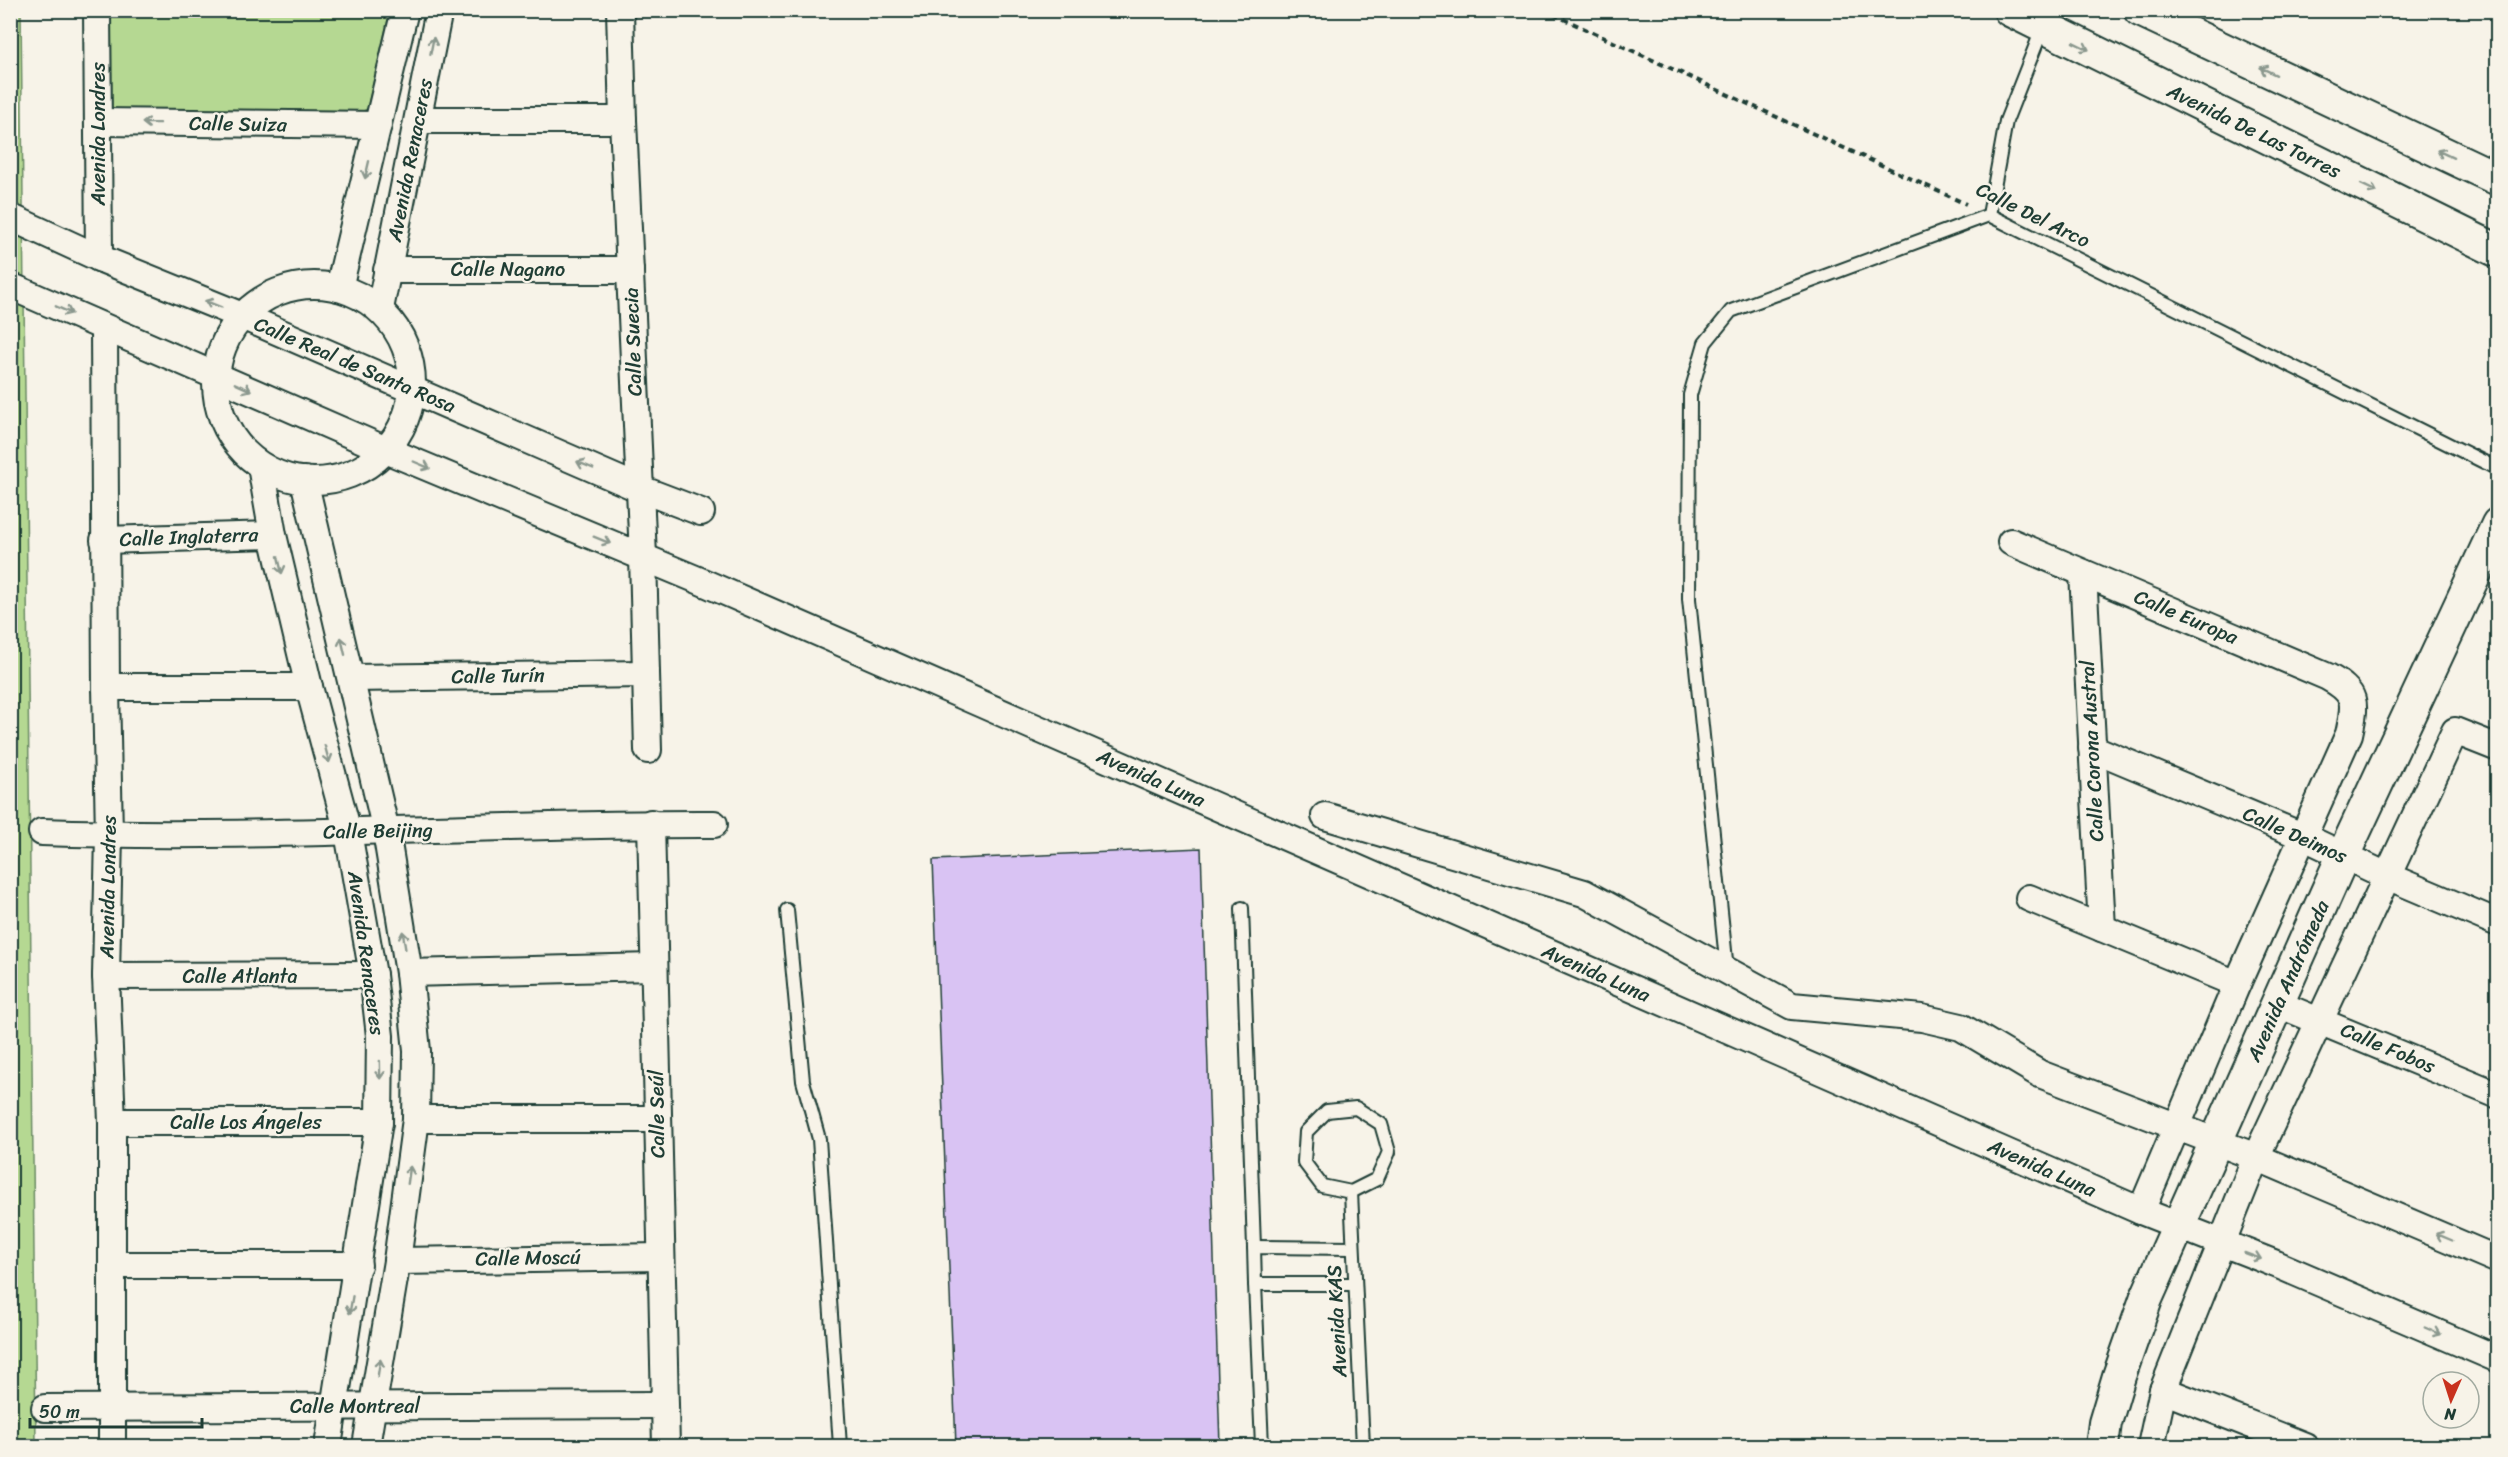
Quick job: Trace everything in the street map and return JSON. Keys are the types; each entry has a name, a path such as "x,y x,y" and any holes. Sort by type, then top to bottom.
{"street":[{"name":"Avenida Londres","path":"97,10 99,258"},
{"name":"Avenida Renaceres","path":"339,288 405,10"},
{"name":"Avenida Renaceres","path":"380,309 439,10"},
{"name":"Calle Suecia","path":"620,10 638,488 643,556 648,750"},
{"name":"Avenida De Las Torres","path":"2010,10 2498,251"},
{"path":"2140,10 2498,179"},
{"path":"418,120 623,120"},
{"name":"Calle Suiza","path":"98,122 378,125"},
{"name":"Calle Real de Santa Rosa","path":"10,217 99,258 242,316 638,488 700,512"},
{"name":"Calle Nagano","path":"387,270 630,270"},
{"path":"318,284 339,288 368,300 380,309 399,332 411,360 413,389 405,422 386,450 363,469 334,479 304,480 282,476 261,466 241,449 226,427 217,402 216,375 220,354 229,333 242,316 258,302 276,292 297,286 318,284"},
{"path":"10,286 386,450 643,556"},
{"name":"Avenida Londres","path":"104,328 104,540 109,834 106,976 112,1122 112,1446"},
{"name":"Avenida Renaceres","path":"261,466 273,535 309,687 348,832 373,975 380,1036 379,1122 328,1446"},
{"name":"Avenida Renaceres","path":"304,480 386,831 409,973 417,1051 416,1119 397,1261 366,1446"},
{"name":"Avenida Andrómeda","path":"2102,1446 2105,1423 2146,1299 2343,856 2498,524"},
{"name":"Calle Inglaterra","path":"104,540 273,535"},
{"name":"Calle Europa","path":"2012,542 2328,677 2346,687 2353,700 2353,716 2349,734 2302,836"},
{"name":"Avenida Luna","path":"643,556 2141,1211 2276,1264 2498,1359"},
{"name":"Calle Corona Austral","path":"2083,573 2102,928"},
{"name":"Calle Turín","path":"351,678 645,674"},
{"path":"106,687 309,687"},
{"path":"2151,1446 2163,1390 2256,1157 2456,731 2498,748"},
{"name":"Calle Deimos","path":"2092,748 2302,836 2387,876 2498,923"},
{"path":"1325,816 1584,893 1792,1006 1922,1018 1961,1027 2040,1074 2217,1141 2498,1260"},
{"name":"Calle Beijing","path":"42,832 109,834 348,832 651,823 714,824"},
{"name":"Calle Seúl","path":"651,823 666,1446"},
{"path":"2141,1211 2302,836"},
{"path":"2029,898 2237,984"},
{"path":"409,973 653,968"},
{"name":"Calle Atlanta","path":"106,976 373,975"},
{"name":"Calle Fobos","path":"2278,1004 2322,1020 2498,1095"},
{"path":"416,1119 657,1119"},
{"name":"Calle Los Ángeles","path":"112,1122 379,1122"},
{"name":"Calle Moscú","path":"397,1261 660,1257"},
{"path":"112,1265 358,1265"},
{"path":"2163,1390 2305,1446"},
{"name":"Calle Montreal","path":"45,1408 664,1405"}],"lane":[{"path":"1727,970 1689,599 1690,395 1705,343 1731,311 1989,215 2006,121 2043,27"},
{"name":"Calle Del Arco","path":"1989,215 2498,470"},
{"path":"1242,908 1262,1446"},
{"path":"787,910 803,1081 819,1139 840,1446"},
{"path":"1356,1108 1381,1124 1389,1152 1377,1179 1351,1192 1322,1185 1304,1162 1306,1132 1327,1111 1356,1108"},
{"name":"Avenida KAS","path":"1351,1192 1363,1446"},
{"path":"1254,1247 1352,1248"},
{"path":"1255,1284 1355,1284"}],"path":[{"name":"Calle Del Arco","path":"1544,10 1989,215"}],"green space":[{"path":"10,11 21,11 36,1446 10,1446"},
{"path":"111,11 390,11 367,109 350,119 112,111"}],"building":[{"path":"1201,848 1220,1446 956,1446 933,860"}]}
